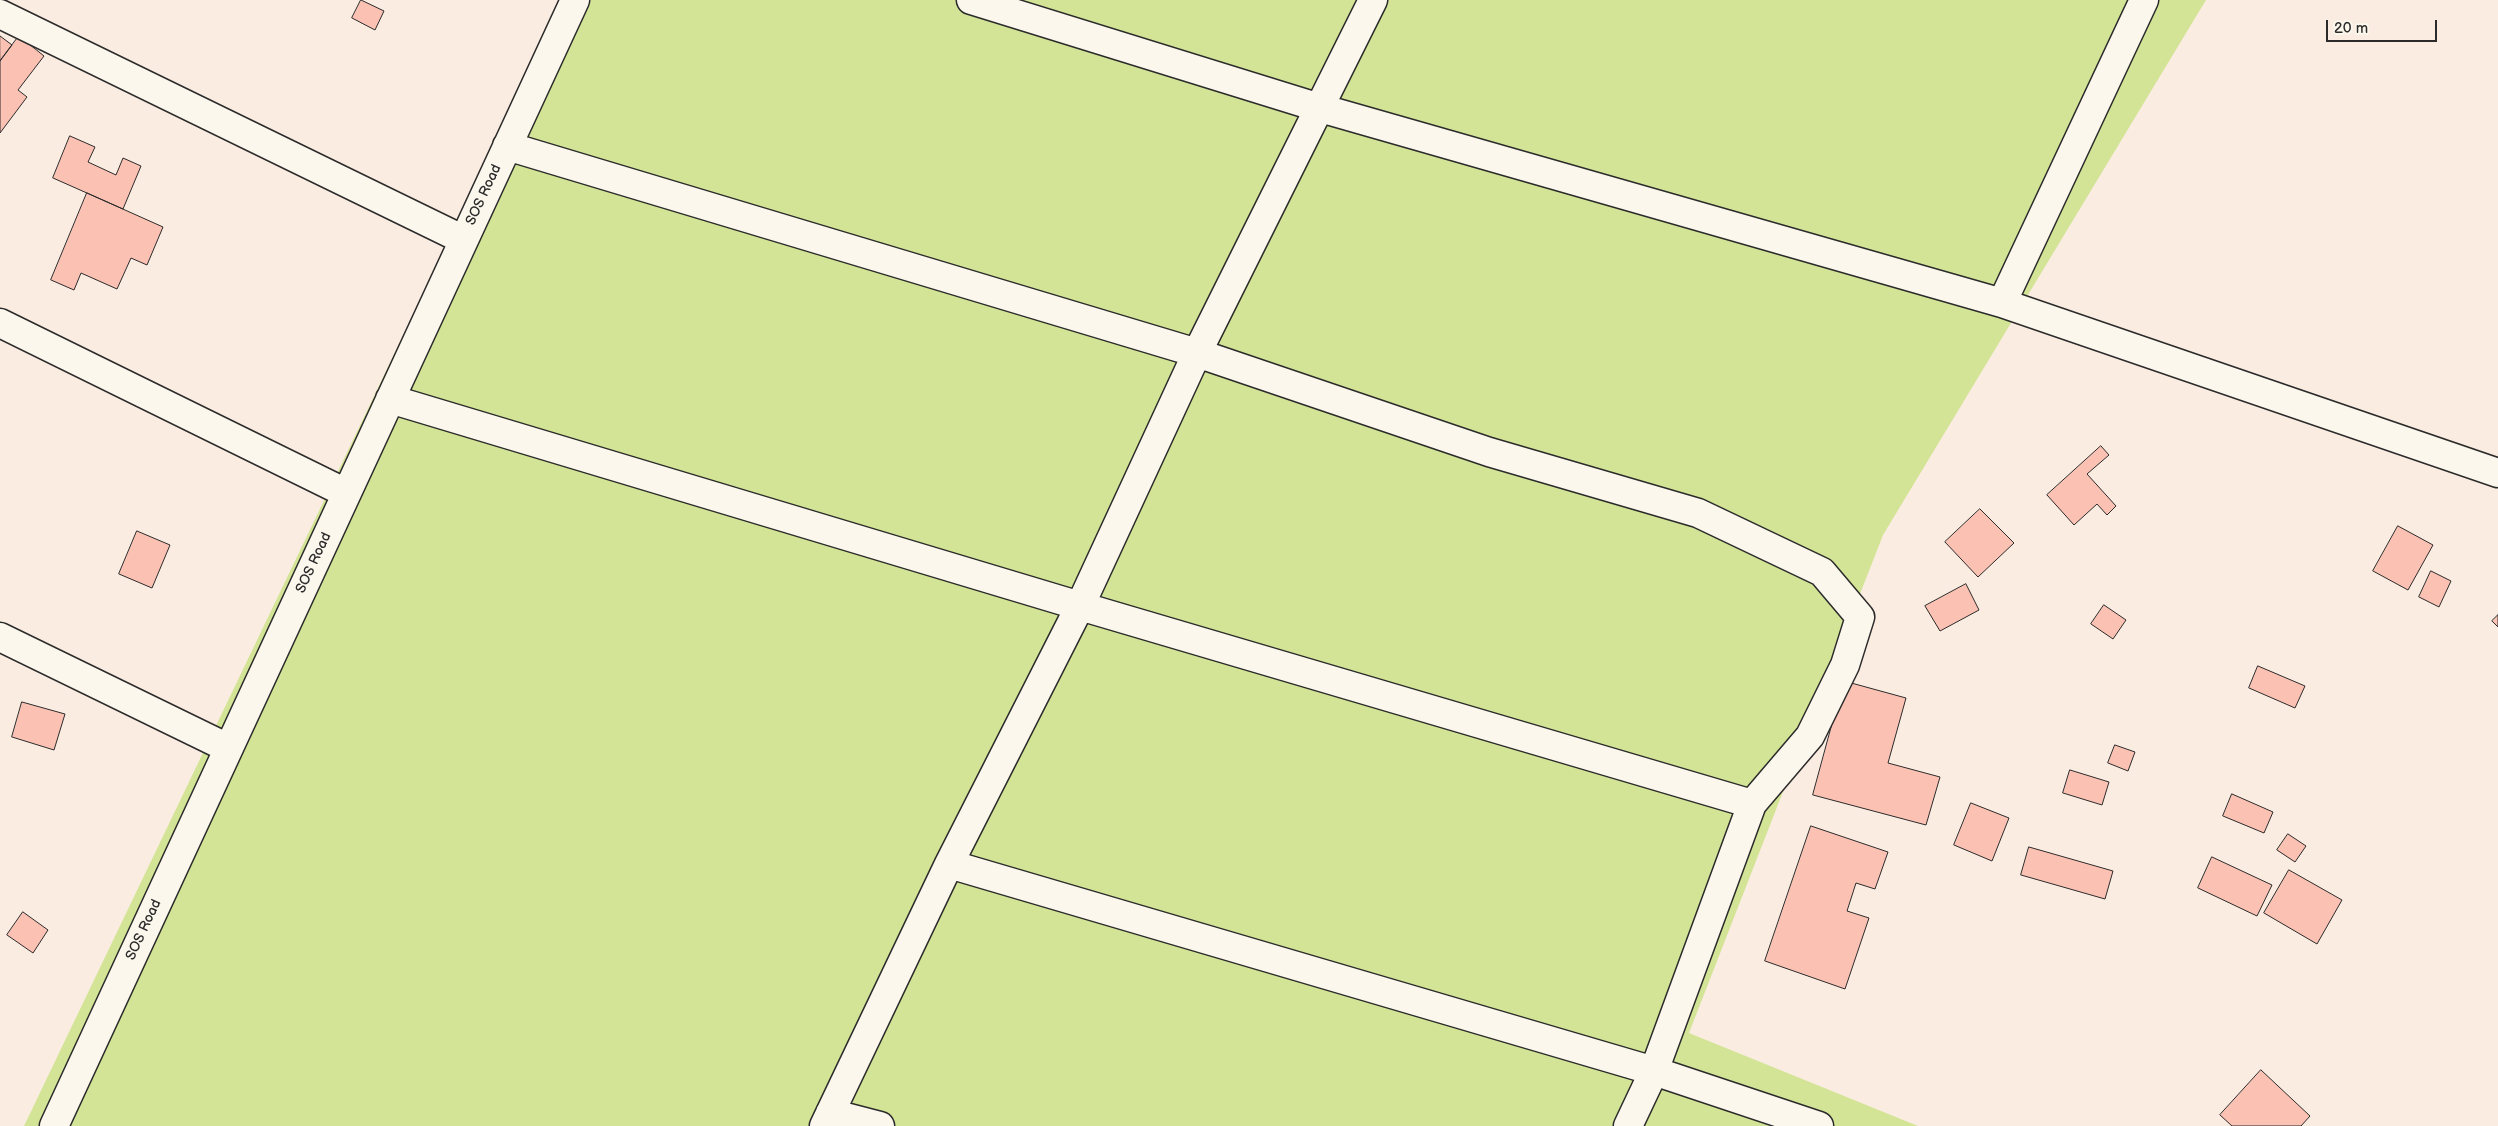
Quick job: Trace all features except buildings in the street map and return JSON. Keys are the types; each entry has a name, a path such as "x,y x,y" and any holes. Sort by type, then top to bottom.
{"street":[{"name":"SOS Road","path":"54,1126 575,0"},
{"path":"971,0 1320,108 2002,303 2498,473"},
{"path":"880,1126 827,1119 949,864 1080,606 1197,353 1374,0"},
{"path":"2002,303 2144,0"},
{"path":"0,14 464,240"},
{"path":"507,146 1197,353 1489,452 1698,513 1822,572 1860,617 1845,665 1810,736 1752,804 1654,1071 1628,1126"},
{"path":"0,323 346,494"},
{"path":"390,399 1080,606 1752,804"},
{"path":"0,637 228,748"},
{"path":"949,864 1654,1071 1819,1126"}],"green space":[{"path":"564,0 2206,0 1883,535 1689,1033 1918,1126 24,1126"}]}
